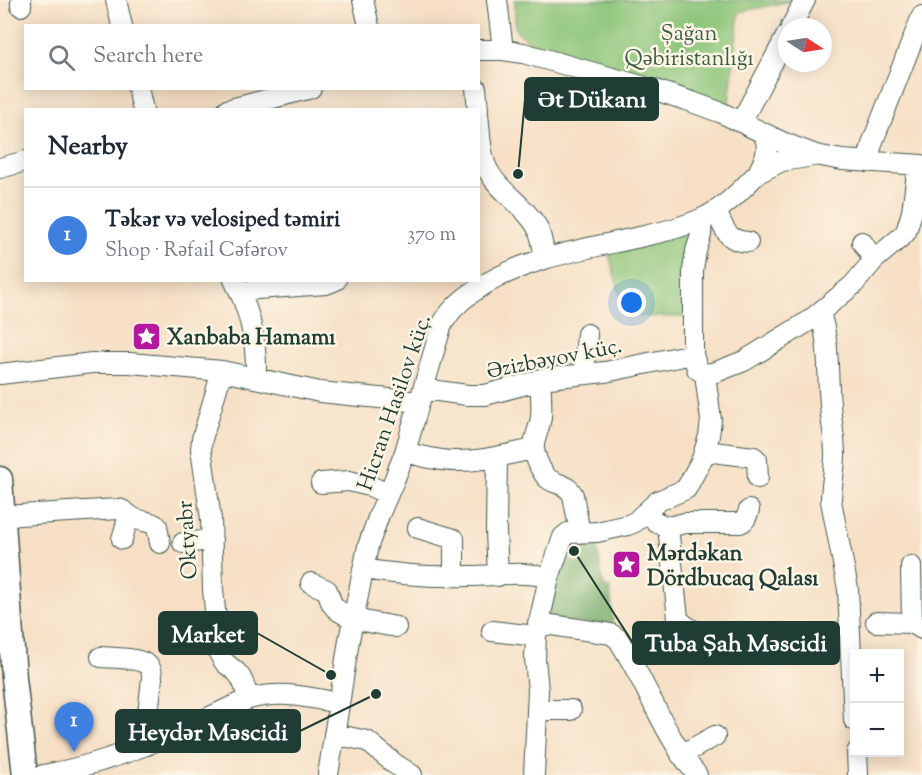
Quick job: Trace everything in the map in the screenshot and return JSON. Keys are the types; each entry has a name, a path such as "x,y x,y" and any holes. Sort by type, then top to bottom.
{"main road":[{"path":"0,479 16,698 25,775"}],"street":[{"path":"116,0 122,24"},
{"path":"363,0 369,24"},
{"path":"497,0 503,50"},
{"path":"796,18 805,0"},
{"path":"867,162 922,16"},
{"path":"480,50 503,50 553,60 692,102 763,133 782,151 842,160 920,165 912,212 916,226 874,260 853,285 796,330 744,361 705,374 697,369 693,354 693,270 696,251 709,215 731,238 739,242 748,242"},
{"path":"741,122 778,52"},
{"path":"138,90 143,108"},
{"path":"235,108 303,90"},
{"path":"476,90 478,108"},
{"path":"759,173 768,149 763,133"},
{"path":"480,145 481,160 495,180 537,227 544,259"},
{"name":"Hicran Hasilov küç.","path":"328,775 354,618 373,529 405,452 441,327 450,311 472,292 495,278 544,259 663,232 709,215 782,151"},
{"path":"0,168 24,162"},
{"path":"862,242 874,260"},
{"path":"237,286 256,289 331,282"},
{"path":"237,286 248,313 254,340 256,378"},
{"path":"820,313 828,350 830,408 835,452 831,501 848,589 854,703"},
{"path":"584,373 587,334"},
{"name":"Əzizbəyov küç.","path":"0,374 113,362 222,371 320,392 475,396 540,379 605,372 693,354"},
{"name":"Oktyabr","path":"222,371 201,449 211,519 213,588 219,653 222,660 240,675 248,699"},
{"path":"534,775 538,682 534,652 549,578 563,537 568,533 597,532 628,525 635,522 658,501 686,489 705,451 709,436 711,420 705,374"},
{"path":"540,379 542,410 534,449 546,477 567,487 573,495 580,533"},
{"path":"405,452 430,458 471,461 534,449"},
{"path":"705,451 754,457 757,460 758,478"},
{"path":"497,457 498,576"},
{"path":"321,483 349,481 388,494"},
{"path":"3,516 118,509 157,526 160,543"},
{"path":"646,512 656,521 668,527 685,523 740,523 747,518 749,510"},
{"path":"122,539 129,515"},
{"path":"668,527 678,618 687,628 725,642"},
{"path":"418,528 454,539 454,576"},
{"path":"183,543 212,540"},
{"path":"876,622 917,626 911,566"},
{"path":"363,569 454,576 531,574 549,578"},
{"path":"311,583 327,590 332,604 354,618 396,627"},
{"path":"492,631 537,629 605,633 615,636 632,663 671,739 697,775"},
{"path":"101,657 134,660 144,662 149,666 152,678 146,732 147,745"},
{"path":"43,775 85,766 147,745 248,699 260,696 294,694 339,703"},
{"path":"537,710 571,710"},
{"path":"334,734 367,741 394,764 412,775"},
{"path":"681,755 715,736"},
{"path":"857,757 858,775"}],"green space":[{"name":"Şağan Qəbiristanlığı","path":"515,0 796,0 739,12 729,103 531,44 515,29"},
{"path":"689,231 687,317 626,316 608,250"},
{"path":"589,539 596,539 603,584 610,588 613,625 545,620 560,557 581,564"}],"place":[{"name":"Ət Dükanı","path":"518,174"},
{"name":"Xanbaba Hamamı","path":"146,336"},
{"name":"Tuba Şah Məscidi","path":"574,551"},
{"name":"Mərdəkan Dördbucaq Qalası","path":"626,565"},
{"name":"Market","path":"331,675"},
{"name":"Heydər Məscidi","path":"376,694"},
{"name":"Təkər və velosiped təmiri","path":"74,752"}]}
